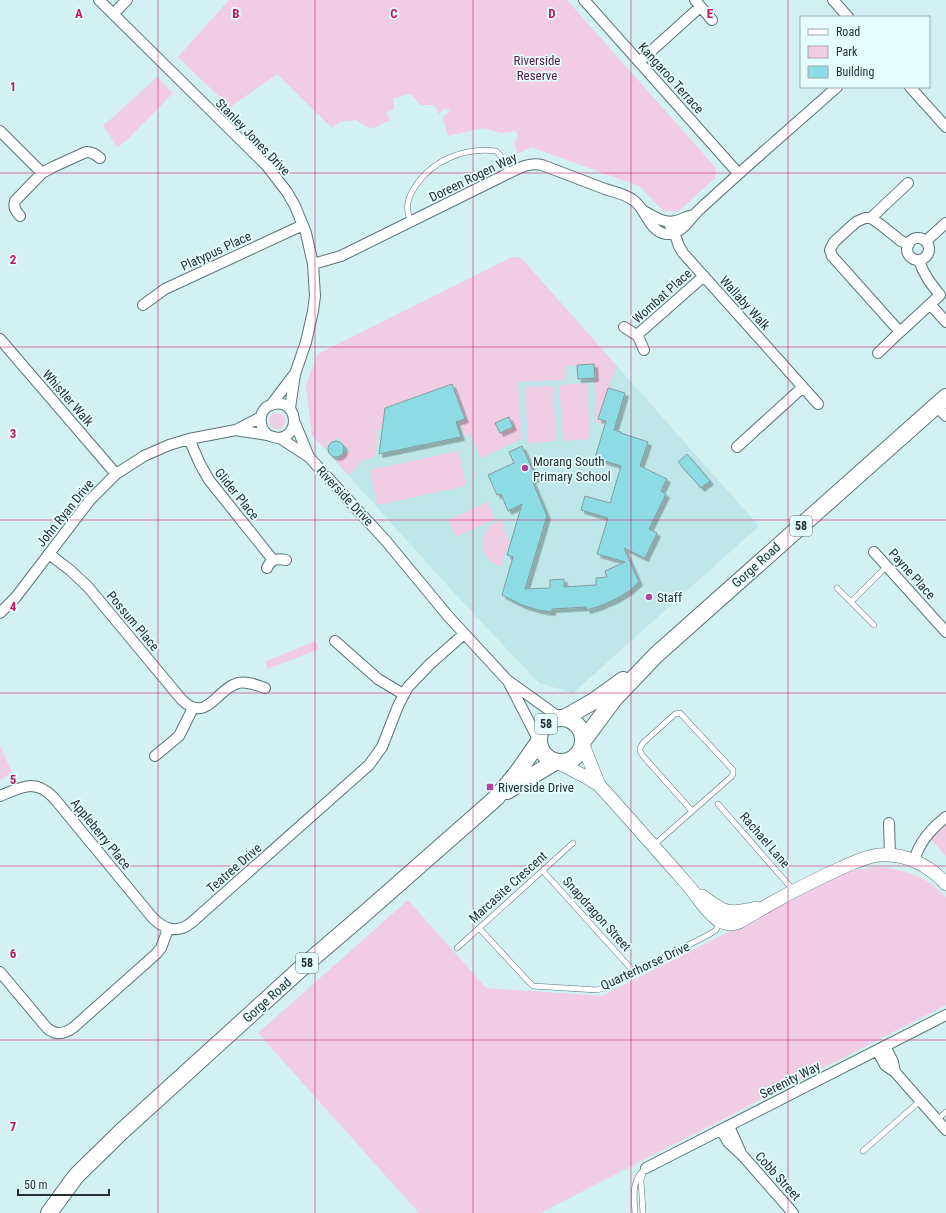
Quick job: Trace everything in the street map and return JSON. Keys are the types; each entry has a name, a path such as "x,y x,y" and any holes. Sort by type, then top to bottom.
{"main road":[{"name":"Gorge Road","path":"562,718 594,701 656,654 943,406"},
{"name":"Gorge Road","path":"583,743 615,698 656,654"},
{"name":"58","path":"562,718 571,720 576,724 580,729 583,743 576,757 564,762 556,762 546,757 542,753 538,741 543,726 554,719 562,718"},
{"name":"Gorge Road","path":"49,1213 76,1176 121,1132 308,963 496,798 517,773 538,741"},
{"name":"Gorge Road","path":"496,798 556,762"}],"street":[{"name":"Stanley Jones Drive","path":"99,0 267,166 287,192 295,206 310,245 315,296 311,327 294,374 290,408"},
{"path":"113,14 127,0"},
{"name":"Kangaroo Terrace","path":"584,0 738,173"},
{"path":"833,0 847,16"},
{"path":"639,62 698,3 712,20"},
{"path":"674,232 684,227 694,214 738,173 836,88"},
{"path":"911,88 946,127"},
{"path":"0,131 42,173"},
{"path":"20,216 15,210 15,202 42,173 86,152 94,153 100,158"},
{"name":"Doreen Rogen Way","path":"313,264 341,256 508,173 526,166 537,164 629,198 635,201 644,211 649,222 658,230 665,234 674,232"},
{"path":"871,218 908,183"},
{"name":"Doreen Rogen Way","path":"644,211 662,221 668,222"},
{"path":"668,222 674,222 694,214"},
{"path":"900,332 832,256 830,250 834,242 856,222 865,218 871,218 901,241 909,244"},
{"name":"Wallaby Walk","path":"668,222 674,232 681,251 818,404"},
{"path":"926,241 946,223"},
{"name":"Platypus Place","path":"142,305 165,289 303,225"},
{"path":"915,238 926,241 929,247 928,254 926,257 916,260 910,256 907,250 909,244 915,238"},
{"path":"878,353 943,293 930,283 921,267 919,260"},
{"name":"Wombat Place","path":"637,336 704,276"},
{"path":"930,304 946,322"},
{"path":"624,327 637,336 644,350"},
{"name":"Whistler Walk","path":"0,339 116,474"},
{"name":"Stanley Jones Drive","path":"271,405 294,374"},
{"path":"737,447 803,387"},
{"path":"281,404 290,408 295,418 293,428 290,433 280,438 268,435 261,427 261,417 264,410 271,405 281,404"},
{"name":"John Ryan Drive","path":"0,613 16,597 90,500 116,474 133,462 156,450 189,439 236,430 261,417"},
{"name":"Riverside Drive","path":"294,423 309,457"},
{"name":"John Ryan Drive","path":"236,430 268,435"},
{"name":"Riverside Drive","path":"280,438 309,457 386,541 464,634 508,681 562,718"},
{"name":"Glider Place","path":"189,439 209,480 274,560"},
{"name":"Payne Place","path":"874,552 946,632"},
{"name":"Possum Place","path":"49,554 82,581 182,700 193,708"},
{"path":"267,568 274,560 286,560"},
{"name":"Teatree Drive","path":"168,929 182,928 191,923 369,765 382,747 403,694 414,679 464,634"},
{"path":"335,641 378,679 403,694"},
{"name":"Riverside Drive","path":"508,681 538,741"},
{"path":"155,756 180,740 181,733 193,708 196,709 207,706 236,684 248,683 265,688"},
{"path":"583,743 599,785"},
{"path":"556,762 599,785 688,885 712,903 722,916 730,912 738,912 770,904 828,874 860,860 877,856 890,856 917,862 933,871 946,884"},
{"name":"Appleberry Place","path":"0,796 21,787 31,785 50,793 157,923 168,929"},
{"path":"917,862 930,836 942,820"},
{"path":"889,823 890,856"},
{"path":"0,972 47,1028 54,1033 64,1033 74,1027 156,954 161,948 168,929"},
{"name":"Serenity Way","path":"646,1168 946,1016"},
{"path":"881,1048 893,1063 895,1072 946,1130"},
{"name":"Cobb Street","path":"725,1128 743,1156 793,1213"}],"lane":[{"path":"411,222 407,213 408,199 424,176 444,161 458,155 474,151 496,151 500,154 508,173"},
{"path":"851,602 887,566"},
{"path":"838,588 874,624"},
{"path":"653,846 692,811 733,774 733,770 680,713 675,714 643,743 640,751 642,756 692,811"},
{"name":"Rachael Lane","path":"718,804 795,891"},
{"name":"Marcasite Crescent","path":"457,948 573,843"},
{"name":"Snapdragon Street","path":"543,871 636,973"},
{"name":"Quarterhorse Drive","path":"479,928 528,982 535,986 598,990 636,973 713,933 718,928 722,916"},
{"path":"863,1151 920,1101"},
{"path":"937,1120 946,1112"},
{"path":"635,1213 635,1183 640,1173 646,1168"},
{"path":"643,1213 641,1180 646,1168"}],"shaded area":[{"name":"Morang South Primary School","path":"513,257 521,258 759,526 573,693 539,683 456,595 312,435 306,385 318,354"}],"green space":[{"name":"Riverside Reserve","path":"229,0 567,0 716,168 715,178 678,212 662,210 639,186 531,147 517,154 515,143 518,136 516,131 501,133 483,128 448,136 443,117 450,111 445,108 439,114 434,105 420,105 411,94 393,98 394,109 386,113 390,120 371,129 356,120 340,122 332,128 277,74 230,107 178,57"},
{"path":"157,77 173,93 127,140 117,147 103,125"},
{"path":"513,257 521,258 616,365 598,419 611,423 596,423 594,364 565,366 566,380 518,382 522,439 481,458 471,435 464,436 459,421 465,419 452,384 385,408 382,428 378,430 375,456 362,461 349,475 336,461 349,450 337,437 324,448 312,435 306,385 318,354"},
{"path":"587,383 590,439 563,441 559,385"},
{"path":"553,386 556,441 528,443 525,387"},
{"path":"277,413 283,415 285,421 283,427 277,429 271,427 269,421 271,415"},
{"path":"459,451 466,486 377,505 370,470"},
{"path":"487,502 495,519 456,537 448,520"},
{"path":"501,520 509,541 501,566 488,558 484,550 483,540 488,527"},
{"path":"315,641 319,649 268,669 265,662"},
{"path":"0,746 12,772 0,780"},
{"path":"946,825 946,856 931,839"},
{"path":"875,867 895,869 914,874 931,884 946,897 946,1005 540,1213 419,1213 258,1033 408,900 486,988 602,996 849,871"}],"building":[{"path":"594,364 595,378 578,379 577,365"},
{"path":"452,384 465,419 456,422 461,437 379,454 385,408"},
{"path":"608,388 625,393 614,430 648,442 640,466 667,479 661,491 666,494 649,529 657,533 645,558 624,548 639,582 629,591 616,599 587,610 586,607 552,609 552,612 538,610 522,605 502,595 513,557 507,555 522,504 508,511 501,494 497,495 488,475 514,463 509,452 522,446 536,478 532,480 547,516 525,589 550,588 550,580 564,579 564,587 596,585 596,578 607,577 605,571 625,562 597,554 608,518 581,510 585,496 610,503 621,466 595,458 606,421 598,419"},
{"path":"509,417 513,427 500,433 495,423"},
{"path":"336,441 343,446 344,449 339,456 336,457 329,452 328,449 333,442"},
{"path":"687,454 710,481 701,488 678,462"}],"place":[{"name":"Morang South Primary School","path":"525,468"},
{"name":"Staff","path":"649,597"},
{"name":"Riverside Drive","path":"490,787"}]}
